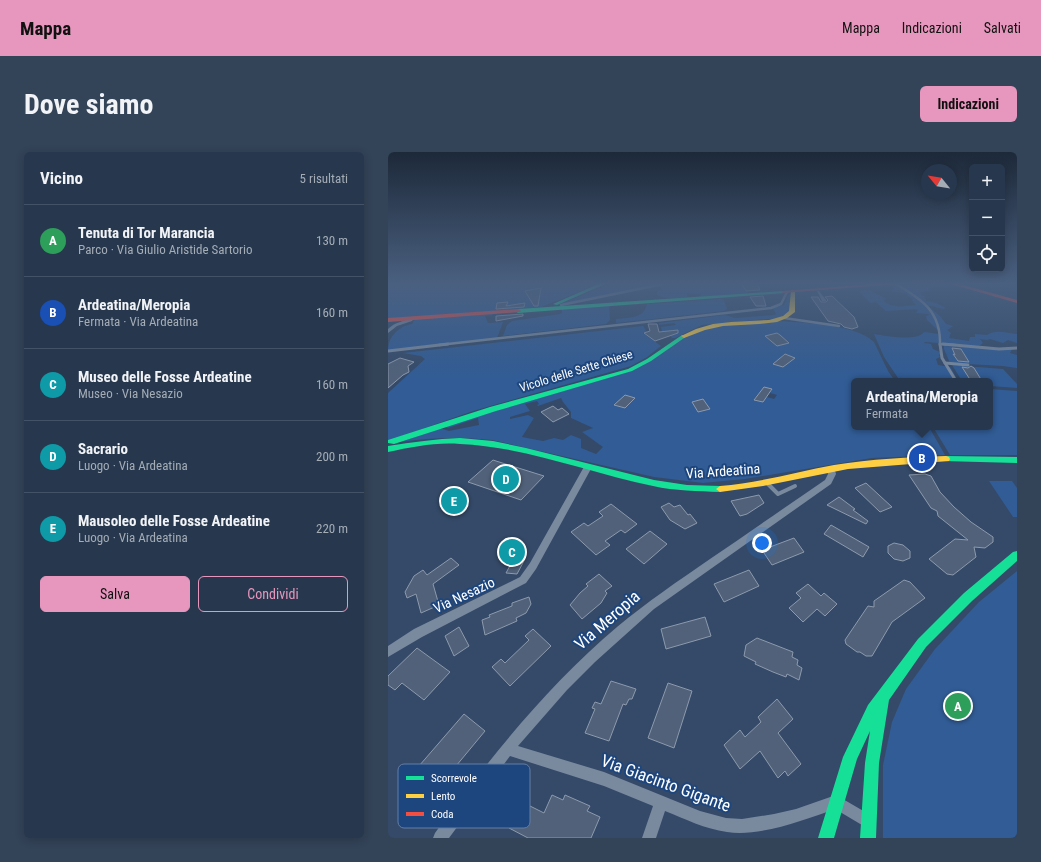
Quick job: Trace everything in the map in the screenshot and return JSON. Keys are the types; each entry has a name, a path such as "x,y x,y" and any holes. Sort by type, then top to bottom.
{"main road":[{"path":"388,320 466,314"},
{"path":"784,318 790,316 791,314"},
{"name":"Vicolo delle Sette Chiese","path":"388,443 493,408 627,370 643,363 677,340 706,327 784,318"},
{"name":"Via Ardeatina","path":"388,449 428,442 478,443 522,450 655,483 687,489 718,488 765,482 831,469 879,462 911,460 1017,460"},
{"path":"826,838 836,802 857,742 873,710 910,657 927,638 968,597 1017,556"},
{"path":"868,838 872,763 882,699"}],"street":[{"path":"388,332 392,327 412,318"},
{"name":"Via Nesazio","path":"388,652 418,633 508,589 523,580 533,566 588,467"},
{"name":"Via Meropia","path":"497,764 567,680 629,623 669,592 828,482 832,474 831,469"},
{"name":"Via Giacinto Gigante","path":"508,749 604,779 661,803 710,821 726,825 742,826 796,816 836,802"},
{"path":"836,802 870,823"},
{"path":"649,838 661,803"},
{"name":"Via Meropia","path":"440,838 448,828"}],"lane":[{"path":"388,351 709,314"},
{"path":"932,314 936,318 940,329 941,354 954,378"},
{"path":"784,318 839,326"},
{"path":"940,344 999,350 1017,348"},
{"path":"945,363 968,365"},
{"path":"765,482 778,494 795,486"}],"shaded area":[{"path":"388,314 452,314 388,319"},
{"path":"493,314 485,316 488,323 503,322 497,338 388,350 388,345 395,333 403,327 412,324 415,319"},
{"path":"560,314 610,314 610,320 606,324 503,336 507,325 512,321"},
{"path":"697,314 616,323 616,319 640,315"},
{"path":"786,314 779,318 702,325 675,338 672,338 668,331 662,331 661,327 676,325 674,323 659,325 659,323 725,315 735,318"},
{"path":"928,314 938,314 946,324 953,326 947,330 951,333 949,338 969,341 970,337 975,337 975,334 987,335 994,332 1001,332 1017,334 1017,343 1008,340 1003,343 990,339 980,339 983,343 979,346 925,342 924,343 931,344 933,349 942,353 939,355 940,357 936,359 938,365 950,367 956,377 898,378 884,357 874,334 908,338 915,337 924,332 939,334 939,331 927,320 926,316 930,315"},
{"path":"780,321 816,324 855,331 874,342 893,378 851,378 851,430 931,430 945,455 872,458 745,479 703,483 654,477 492,440 446,438 401,442 440,428 449,431 479,425 478,418 448,428 445,426 626,372 685,337 712,326","holes":["777,333 789,342 789,343 777,346 765,336","784,354 795,358 783,367 774,364","764,387 772,389 770,393 777,395 774,399 767,397 763,402 754,399","561,398 571,412 571,418 593,428 582,432 603,447 596,454 581,448 581,439 571,435 563,440 554,438 543,441 522,437 534,418 528,415 510,419 510,417 530,411 525,404 537,401 539,404 537,405 538,406"]},
{"path":"643,326 647,332 643,333 661,346 647,357 631,366 473,411 388,441 388,393 425,359 421,356 403,353"},
{"path":"944,346 1012,349 1010,353 1017,355 1017,368 950,363"},
{"path":"952,365 1003,369 1017,384 1017,388 993,386 993,378 980,378 974,368 968,376 969,378 960,378"},
{"path":"993,389 1017,391 1017,455 950,455 935,430 993,430"},
{"path":"989,481 1012,481 1017,488 1017,517 1013,517"},
{"path":"1017,571 1017,838 883,838 883,765 892,722 906,689 935,649 979,602"}],"building":[{"path":"523,314 523,316 496,321 496,316"},
{"path":"823,314 851,314 854,317 858,327 852,329 844,327 841,324 828,321"},
{"path":"648,324 657,324 659,332 678,330 678,333 655,341 644,333 650,331"},
{"path":"777,333 789,343 777,346 765,336"},
{"path":"952,348 961,349 969,362 958,361 953,354 955,355"},
{"path":"785,354 795,358 783,367 773,364"},
{"path":"400,358 414,362 408,366 409,372 403,375 388,388 388,364"},
{"path":"971,366 974,368 980,378 969,378 962,367 968,368"},
{"path":"764,387 772,389 763,402 754,400"},
{"path":"625,395 635,398 625,408 614,405"},
{"path":"703,399 710,409 698,412 692,402"},
{"path":"553,406 558,410 562,408 569,414 553,422 541,412"},
{"path":"493,460 544,476 521,500 468,482"},
{"path":"925,474 931,476 940,492 954,507 971,522 993,537 993,542 985,548 974,547 976,557 953,575 947,574 929,559 955,539 968,540 938,516 937,511 931,508 909,475"},
{"path":"866,483 892,507 880,512 855,488"},
{"path":"759,495 764,503 747,514 740,516 731,501"},
{"path":"839,497 868,521 866,524 827,505"},
{"path":"669,503 674,507 680,505 697,523 685,529 670,520 661,507"},
{"path":"611,504 637,524 625,533 621,530 605,541 610,545 596,555 571,532 584,523 588,526 603,516 599,512"},
{"path":"831,525 869,547 863,557 824,534"},
{"path":"650,531 667,544 644,564 626,549"},
{"path":"794,538 804,552 772,565 762,550"},
{"path":"894,543 903,545 910,551 910,558 903,561 894,559 888,553 888,546"},
{"path":"511,548 516,548 517,558 525,559 517,574 506,573 512,562 504,561 504,555"},
{"path":"451,558 459,565 433,584 439,605 421,613 416,594 407,598 405,592 414,576 423,570 427,575"},
{"path":"749,570 759,586 724,602 714,584"},
{"path":"599,574 612,586 605,591 607,593 601,603 582,619 570,605 588,586 586,584"},
{"path":"904,580 910,582 925,598 892,622 872,656 866,656 860,652 857,652 846,644 845,640 868,606 874,607 874,601"},
{"path":"808,584 821,596 824,593 837,604 825,616 817,609 803,622 789,608 801,598 796,593"},
{"path":"529,597 531,604 526,613 516,618 517,621 485,635 482,620 490,617 489,615 512,606 512,603"},
{"path":"705,617 711,636 666,649 661,629"},
{"path":"459,627 469,646 454,656 445,636"},
{"path":"533,629 551,646 510,686 492,667 501,659 505,663 529,640 525,636"},
{"path":"757,638 793,652 792,657 798,660 797,665 802,668 799,680 787,674 786,677 773,672 755,664 756,662 744,656 746,645"},
{"path":"417,648 450,672 424,700 402,683 395,690 388,685 388,676"},
{"path":"611,681 636,689 632,699 629,699 626,705 623,704 609,741 585,733 595,709 592,708 595,702 601,704"},
{"path":"668,683 692,691 674,748 648,738"},
{"path":"777,699 793,719 778,733 801,764 788,776 785,771 778,778 760,751 740,769 724,745 740,730 745,737 761,722 758,717"},
{"path":"464,714 485,731 458,764 421,764"},
{"path":"552,795 563,800 565,795 590,806 587,811 600,817 591,838 528,838 509,828 530,828 530,806 544,813"}],"traffic: fast":[{"path":"391,442 493,409 630,370 649,360 684,336"},
{"path":"388,449 415,444 460,441 493,444 526,450 622,476 654,483 687,488 720,489"},
{"path":"946,459 1017,460"},
{"path":"826,838 850,757 873,710 922,643 968,597 1017,555"},
{"path":"868,838 872,763 882,700"}],"traffic: slow":[{"path":"684,336 708,327 731,323 769,322 785,317 789,314"},
{"path":"720,489 763,483 848,466 946,459"}],"traffic: jam":[{"path":"388,320 474,314"}],"place":[{"name":"Ardeatina/Meropia","path":"922,458"},
{"name":"Sacrario","path":"506,479"},
{"name":"Mausoleo delle Fosse Ardeatine","path":"454,501"},
{"name":"Museo delle Fosse Ardeatine","path":"512,552"},
{"name":"Tenuta di Tor Marancia","path":"958,706"}]}
